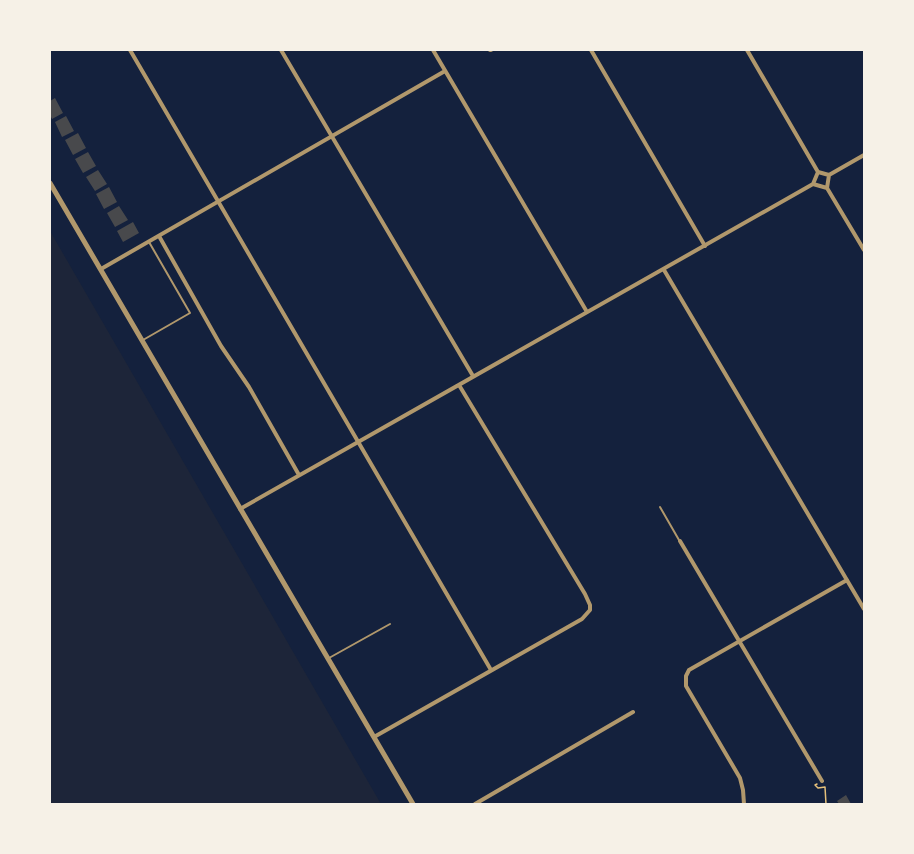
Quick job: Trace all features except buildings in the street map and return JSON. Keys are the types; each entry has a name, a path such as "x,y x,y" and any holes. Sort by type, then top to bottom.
{"street":[{"path":"130,50 491,670"},
{"path":"281,50 473,376"},
{"path":"433,50 587,312"},
{"path":"590,50 705,246"},
{"path":"747,50 818,172 829,175 864,155"},
{"path":"101,269 445,71"},
{"path":"240,508 664,270 813,184 818,172"},
{"path":"829,175 828,188 864,250"},
{"path":"50,183 413,804"},
{"path":"813,184 828,188"},
{"path":"159,236 221,346 249,387 300,475"},
{"path":"664,270 864,609"},
{"path":"374,737 588,614 590,605 584,594 459,385"},
{"path":"680,541 822,781"},
{"path":"744,804 740,778 686,686 686,676 689,670 847,580"},
{"path":"475,804 633,712"}],"lane":[{"path":"142,340 190,313 149,241"},
{"path":"660,507 680,541"},
{"path":"328,659 390,624"}],"path":[{"path":"822,781 815,785 818,788 825,787 826,804"}],"shaded area":[{"path":"50,231 381,804 50,804"}]}
